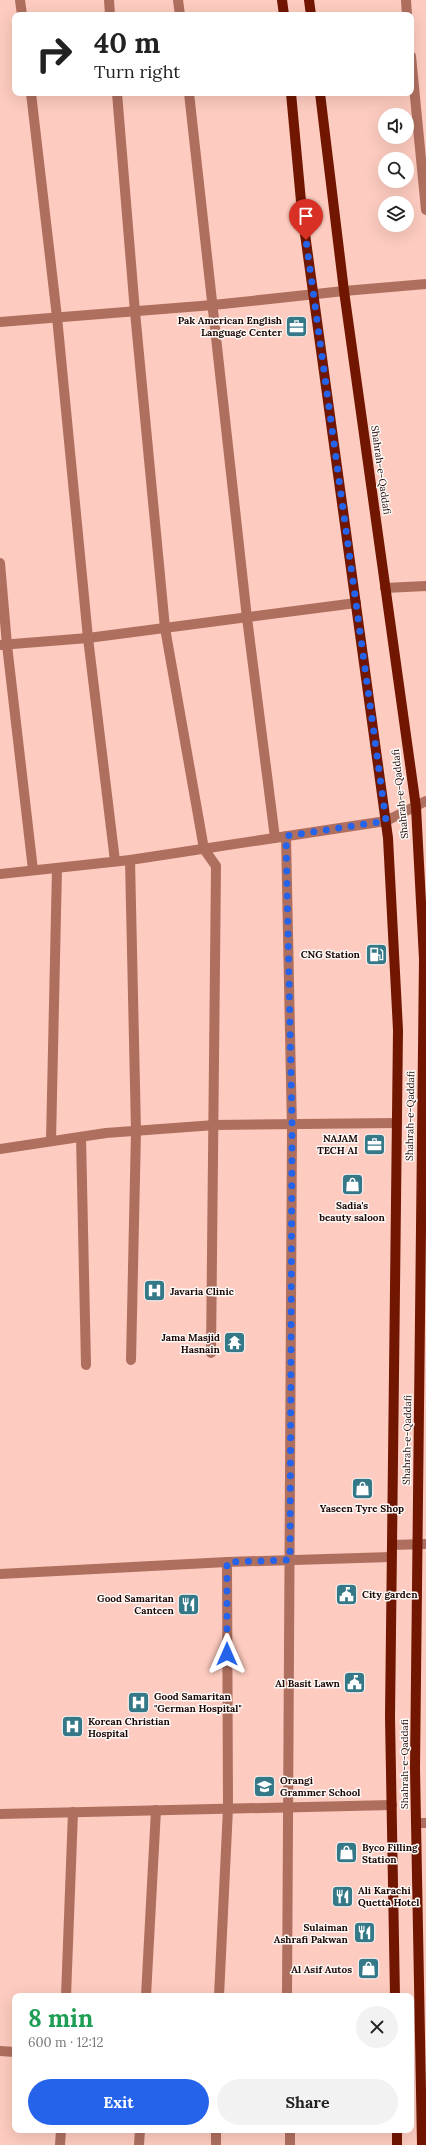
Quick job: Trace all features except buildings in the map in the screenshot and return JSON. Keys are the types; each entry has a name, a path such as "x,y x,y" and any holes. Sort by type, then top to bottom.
{"main road":[{"path":"282,0 284,12"},
{"path":"309,0 311,12"},
{"name":"Shahrah-e-Qaddafi","path":"291,96 302,212 386,821 398,1030 392,1545 392,1806 395,1993"},
{"name":"Shahrah-e-Qaddafi","path":"320,96 344,290 416,806 424,959 421,1823 423,2073 422,2145"},
{"path":"397,2133 397,2145"}],"street":[{"path":"20,0 22,12"},
{"path":"109,0 110,12"},
{"path":"178,0 180,12"},
{"path":"406,0 407,12"},
{"path":"414,87 426,210"},
{"path":"31,96 57,317 88,638 115,861"},
{"path":"117,96 135,312 165,628 204,849 216,866 215,1125 211,1353"},
{"path":"189,96 247,618 274,838"},
{"path":"0,322 135,312 313,295 344,290 426,284"},
{"path":"0,564 3,645 33,870"},
{"path":"385,588 426,586"},
{"path":"3,645 88,638 356,603"},
{"path":"0,874 130,860 386,821 426,801"},
{"path":"286,836 292,1123 287,1993"},
{"path":"130,860 136,1131 131,1360"},
{"path":"51,1141 57,868"},
{"path":"0,1149 81,1137 215,1125 397,1123"},
{"path":"81,1137 86,1365"},
{"path":"392,1545 422,1544"},
{"path":"0,1574 227,1562 392,1558"},
{"path":"219,1993 228,1808 227,1562"},
{"path":"0,1814 228,1808 392,1806"},
{"path":"146,1993 156,1810"},
{"path":"66,1993 73,1812"},
{"path":"0,2051 12,2052"},
{"path":"60,2145 61,2133"},
{"path":"139,2145 140,2133"},
{"path":"216,2133 216,2145"},
{"path":"290,2133 290,2145"}],"place":[{"name":"Pak American English Language Center","path":"297,326"},
{"name":"CNG Station","path":"376,954"},
{"name":"NAJAM TECH AI","path":"374,1144"},
{"name":"Sadia's beauty saloon","path":"352,1185"},
{"name":"Javaria Clinic","path":"154,1291"},
{"name":"Jama Masjid Hasnain","path":"235,1343"},
{"name":"Yaseen Tyre Shop","path":"362,1488"},
{"name":"City garden","path":"347,1594"},
{"name":"Good Samaritan Canteen","path":"189,1604"},
{"name":"Al Basit Lawn","path":"355,1683"},
{"name":"Good Samaritan \"German Hospital\"","path":"138,1702"},
{"name":"Korean Christian Hospital","path":"73,1727"},
{"name":"Orangi Grammer School","path":"265,1786"},
{"name":"Byco Filling Station","path":"346,1853"},
{"name":"Ali Karachi Quetta Hotel","path":"343,1896"},
{"name":"Sulaiman Ashrafi Pakwan","path":"364,1933"},
{"name":"Al Asif Autos","path":"368,1969"}],"route":[{"path":"227,1654 227,1562 290,1560 292,1123 286,836 386,821 306,240"}]}
